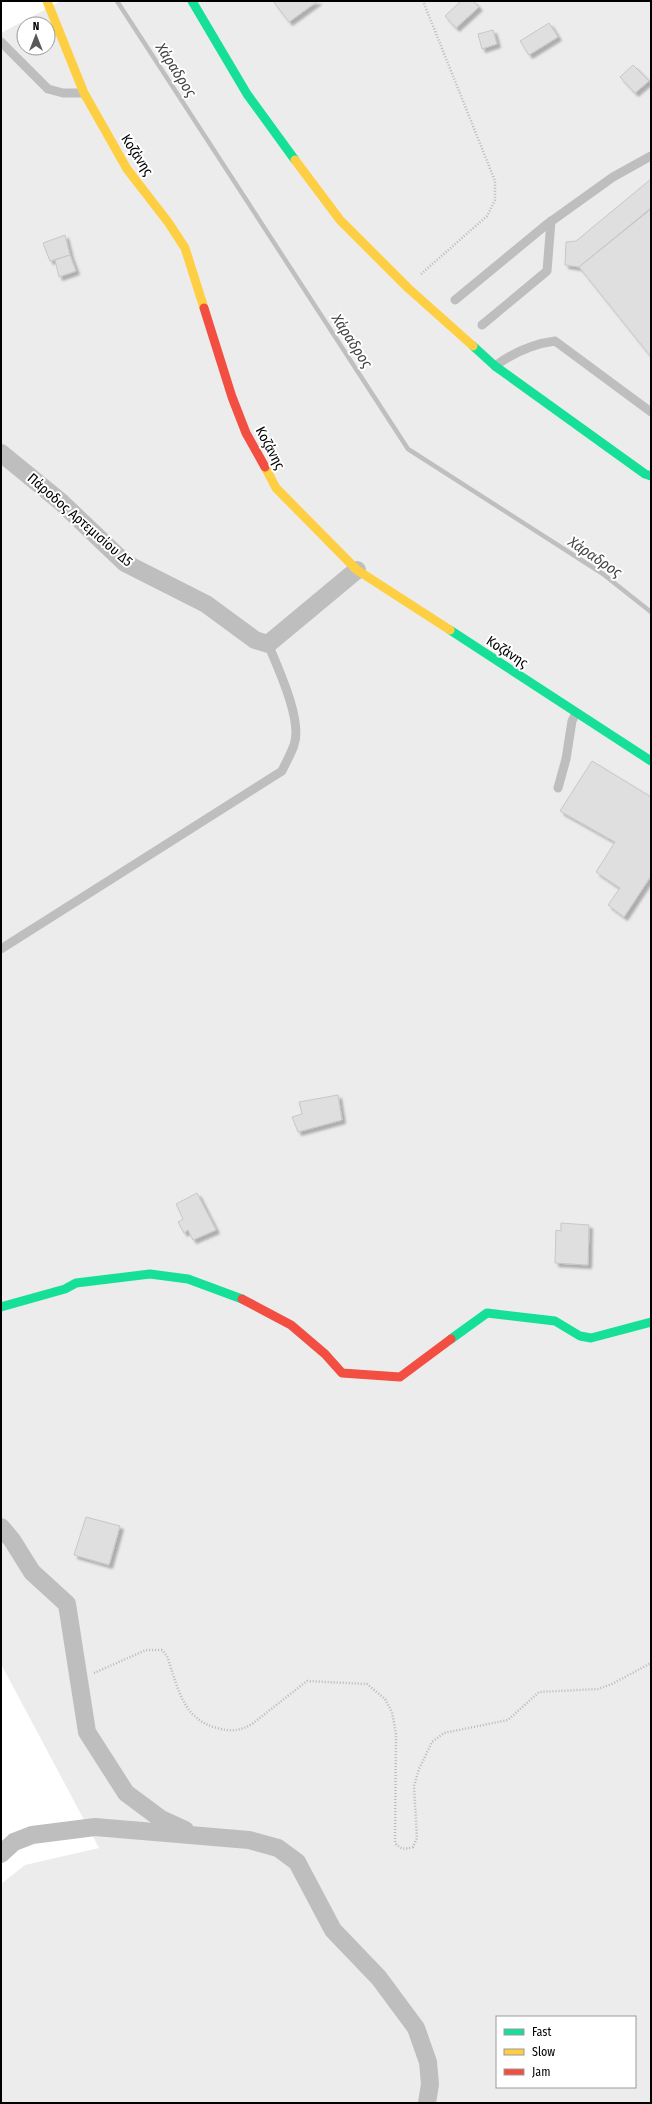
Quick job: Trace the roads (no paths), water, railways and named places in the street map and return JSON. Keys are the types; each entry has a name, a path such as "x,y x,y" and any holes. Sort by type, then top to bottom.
{"street":[{"name":"Κοζάνης","path":"47,1 84,93 127,169 168,222 185,248 232,397 246,433 276,488 357,570 576,714 651,761"},
{"path":"192,1 247,94 340,220 408,288 495,366 645,474 651,476"},
{"name":"Πάροδος Αρτεμισίου Δ5","path":"1,453 61,502 125,563 206,604 255,640 268,644"},
{"path":"268,644 357,570"},
{"path":"1,1307 65,1289 76,1283 143,1274 171,1276 224,1290 260,1308 300,1332 325,1354 342,1373 400,1377 487,1314 555,1321 580,1336 591,1338 651,1322"},
{"path":"1,1527 12,1540 32,1572 67,1604 87,1732 126,1793 161,1819 200,1837"},
{"path":"1,1854 14,1842 32,1835 95,1827 249,1840 278,1848 297,1862 333,1930 379,1978 416,2028 428,2062 430,2084 427,2103"}],"lane":[{"path":"1,42 48,89 63,93 84,93"},
{"path":"455,300 551,221 613,177 651,156"},
{"path":"482,325 547,271 551,221"},
{"path":"495,366 513,353 537,344 555,341 651,412"},
{"path":"1,949 282,771 295,744 295,722 286,689 268,644"},
{"path":"558,788 566,759 572,721 576,714"}],"waterway":[{"name":"Χάραδρος","path":"117,1 408,449 603,574 651,612"}]}
